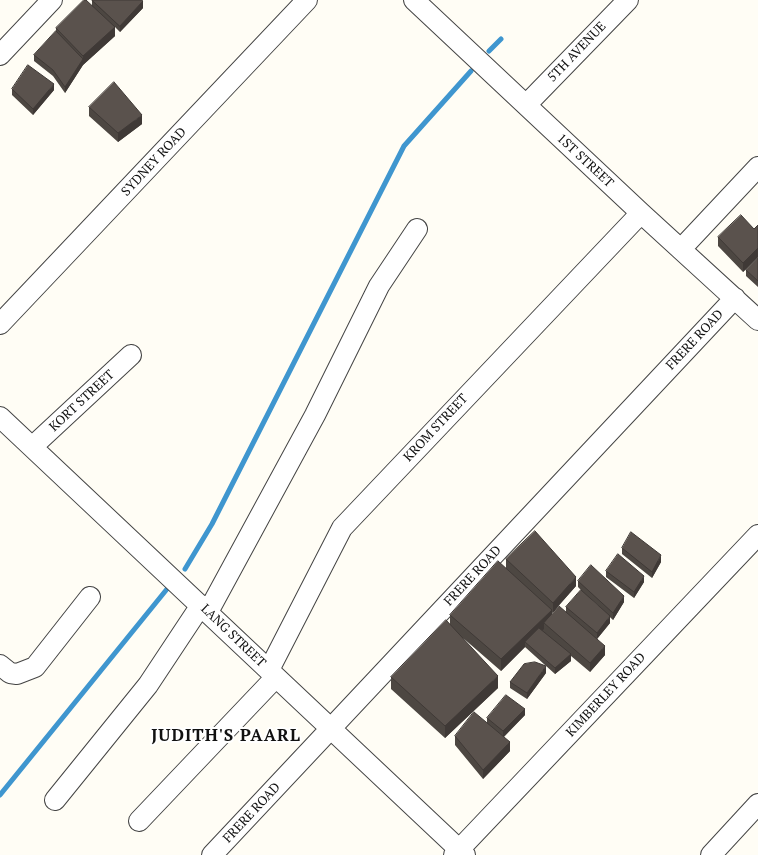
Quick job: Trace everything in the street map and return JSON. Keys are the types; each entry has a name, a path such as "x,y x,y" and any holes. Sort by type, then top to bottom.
{"street":[{"path":"0,55 52,0"},
{"name":"SYDNEY ROAD","path":"0,324 307,0"},
{"name":"1ST STREET","path":"414,0 641,213 758,320"},
{"name":"5TH AVENUE","path":"526,105 628,0"},
{"path":"681,249 758,167"},
{"name":"KROM STREET","path":"139,821 273,673 342,528 641,213"},
{"path":"55,800 148,685 205,609 315,414 379,286 417,229"},
{"name":"FRERE ROAD","path":"212,855 735,298"},
{"name":"KORT STREET","path":"32,447 131,355"},
{"name":"LANG STREET","path":"0,417 273,673 460,853"},
{"name":"KIMBERLEY ROAD","path":"460,853 758,535"},
{"path":"0,665 10,672 17,674 35,667 90,597"},
{"path":"711,855 758,804"}],"building":[{"path":"84,0 86,0 115,27 83,56 56,28"},
{"path":"92,0 141,0 143,1 120,26"},
{"path":"56,31 83,59 65,87 53,70 34,55"},
{"path":"28,65 54,84 33,109 12,89"},
{"path":"114,82 142,115 118,133 89,107"},
{"path":"741,215 754,229 758,225 758,248 743,263 718,237"},
{"path":"758,258 758,281 746,270"},
{"path":"535,531 576,577 553,603 506,559"},
{"path":"631,532 661,555 652,572 622,548"},
{"path":"618,554 644,576 634,592 606,571"},
{"path":"498,561 552,610 501,659 450,615"},
{"path":"591,565 624,596 613,613 578,581"},
{"path":"581,590 610,616 597,633 566,607"},
{"path":"559,606 605,646 590,663 544,623"},
{"path":"446,620 498,676 445,726 391,677"},
{"path":"539,628 571,654 555,668 525,642"},
{"path":"535,662 546,666 527,693 510,682 524,664"},
{"path":"506,695 525,709 503,731 487,718"},
{"path":"474,712 510,742 483,770 455,736"}],"waterway":[{"path":"489,51 501,39"},
{"path":"185,569 212,524 404,146 471,71"},
{"path":"0,795 167,589"}],"district":[{"name":"JUDITH'S PAARL","path":"226,736"}]}
